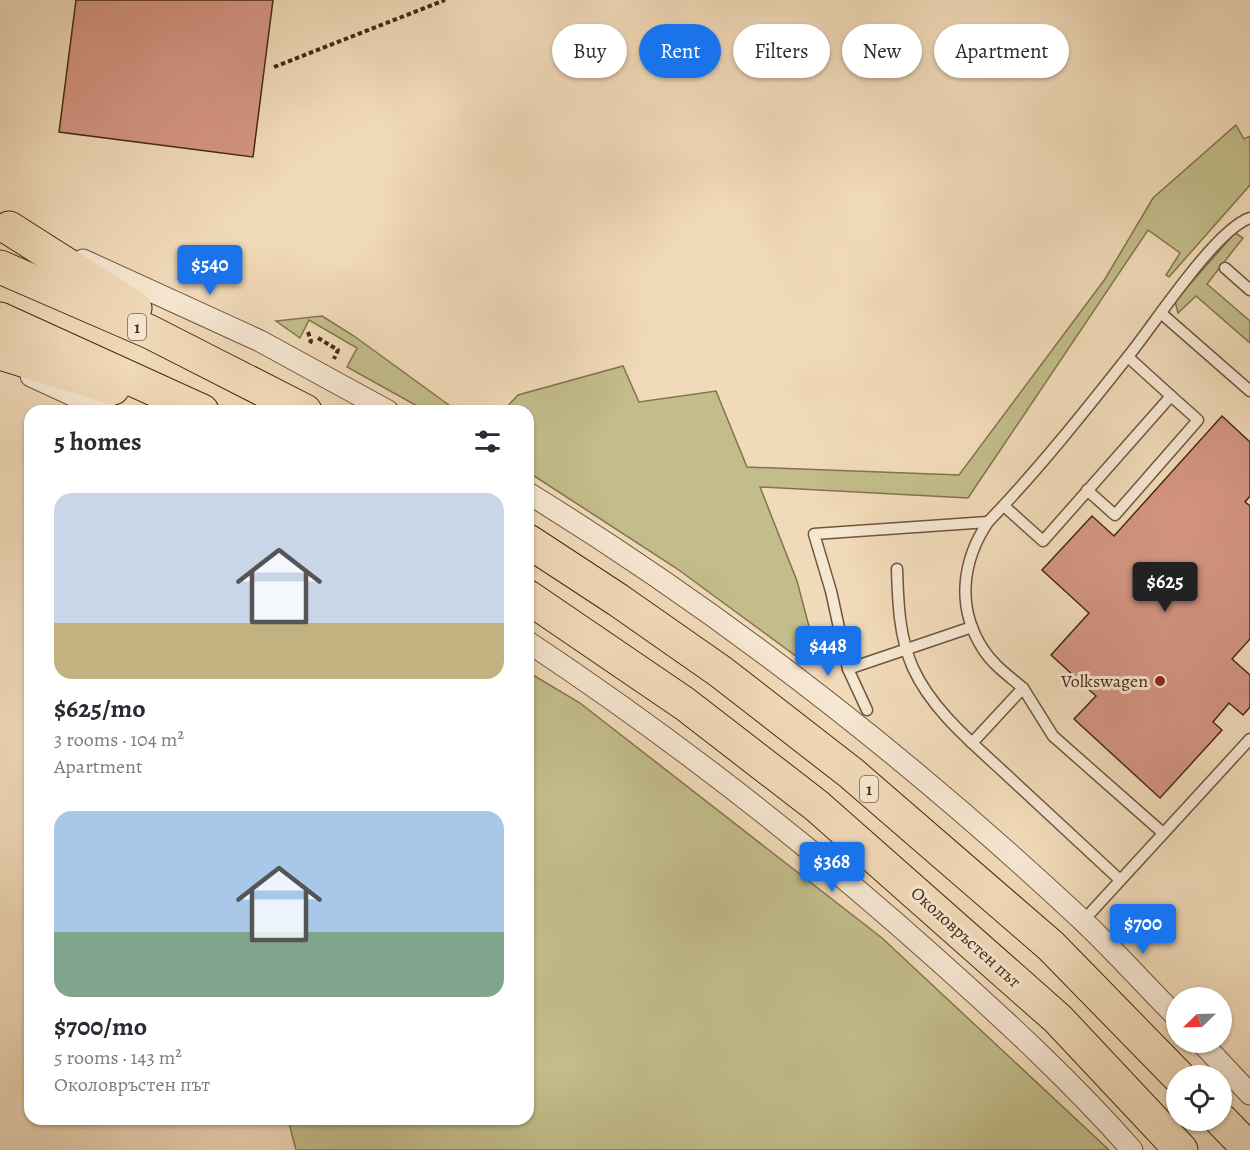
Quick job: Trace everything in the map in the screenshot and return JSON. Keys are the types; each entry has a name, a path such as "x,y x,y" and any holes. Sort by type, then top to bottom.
{"highway":[{"path":"4,226 271,393"},
{"name":"1","path":"0,267 150,333 293,405"},
{"path":"0,319 190,405"},
{"path":"0,353 169,405"},
{"name":"1","path":"534,545 712,666 851,773 1051,945 1167,1065"},
{"name":"Околовръстен път","path":"534,601 685,704 818,806 1058,1019 1181,1150"},
{"path":"1232,1131 1250,1150"}],"street":[{"path":"4,226 260,341 377,405"},
{"path":"0,362 94,405"},
{"path":"534,497 614,547 798,678 937,791 1083,921 1166,1006"},
{"path":"534,646 633,712 747,798 864,893 1002,1018 1132,1150"},
{"path":"1211,1053 1250,1094"}],"lane":[{"path":"1163,833 1053,736 1023,688 1000,669 983,649 972,627 966,604 965,580 969,558 977,538 988,522 1004,506 1128,357 1162,314 1171,298 1222,238 1241,221 1250,218"},
{"path":"1225,268 1250,290"},
{"path":"1162,314 1250,391"},
{"path":"1087,490 1115,514 1198,420 1128,357"},
{"path":"1004,506 1043,541 1171,396"},
{"path":"867,710 848,669 831,591 814,534 988,522"},
{"path":"897,569 900,623 906,650 925,690 972,743 1120,880"},
{"path":"848,669 972,627"},
{"path":"972,743 1023,688"},
{"path":"1083,921 1250,739"}],"path":[{"path":"274,67 445,0"},
{"path":"318,338 338,350"}],"shaded area":[{"path":"1236,125 1244,139 1250,136 1250,185 1169,277 1166,275 1180,253 1148,230 968,498 760,487 797,581 819,664 804,662 676,568 534,476 534,405 509,405 518,395 623,366 639,402 716,391 747,467 959,475 1105,279 1153,198"},
{"path":"1235,233 1243,238 1207,284 1250,321 1250,343 1196,296 1178,313 1175,301"},
{"path":"322,316 354,336 449,405 415,405 347,367 357,348 309,320 300,338 276,321"},
{"path":"534,676 580,703 882,938 1109,1150 296,1150 290,1125 534,1125"}],"building":[{"path":"76,0 273,0 253,157 59,132"},
{"path":"1222,416 1250,442 1250,496 1245,502 1250,506 1250,639 1232,659 1250,675 1250,707 1243,715 1229,703 1213,722 1222,730 1160,798 1074,719 1096,696 1051,655 1089,613 1042,570 1092,516 1114,536"}],"place":[{"name":"Volkswagen","path":"1160,681"}]}
